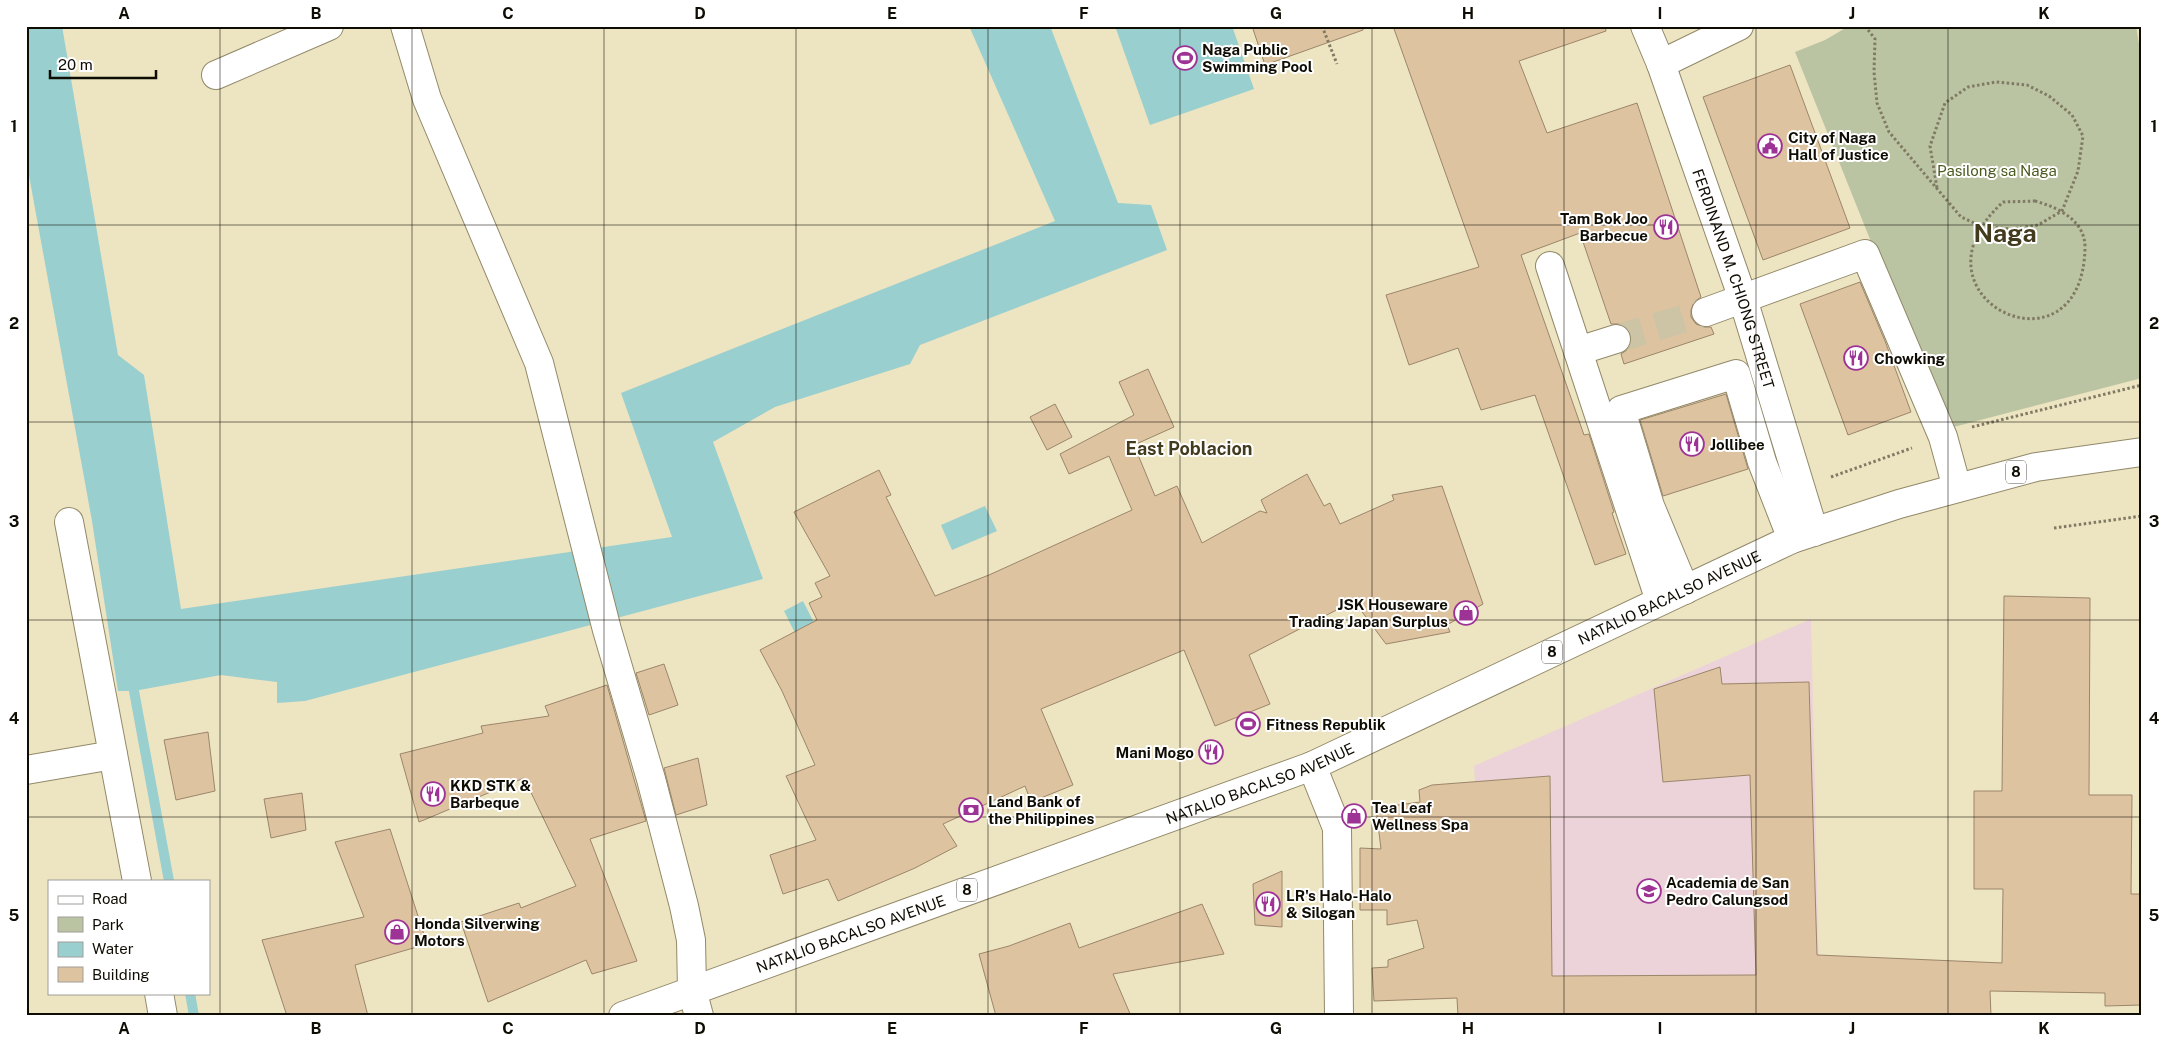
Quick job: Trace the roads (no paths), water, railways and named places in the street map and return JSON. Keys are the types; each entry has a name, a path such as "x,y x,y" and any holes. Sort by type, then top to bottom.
{"main road":[{"path":"216,75 329,26"},
{"path":"405,26 427,99 539,363 607,630 684,906 691,940 692,990 699,1016"},
{"name":"FERDINAND M. CHIONG STREET","path":"1645,26 1661,64 1743,299 1803,535"},
{"path":"1661,64 1739,26"},
{"path":"1706,312 1864,254 1943,437 1956,488"},
{"path":"1550,266 1660,601"},
{"path":"1578,351 1616,339"},
{"path":"1685,590 1650,506 1621,410 1736,374 1762,462 1803,535"},
{"name":"NATALIO BACALSO AVENUE","path":"623,1016 1312,766 1803,535 1899,504 2036,467 2142,452"},
{"path":"69,522 137,880"},
{"path":"26,770 113,755"},
{"path":"1312,766 1337,828 1339,1016"},
{"path":"159,994 163,1016"}],"water":[{"path":"26,26 62,26 118,355 144,375 181,609 672,537 621,393 1055,221 969,26 1050,26 1118,203 1151,205 1167,250 920,345 910,364 775,407 713,442 763,579 305,701 277,703 277,682 221,675 134,691 118,691 92,521 26,159"},
{"name":"Naga Public Swimming Pool","path":"1115,26 1232,26 1254,89 1150,125"},
{"path":"985,506 997,531 952,550 941,525"},
{"path":"803,601 831,656 811,665 784,611"}],"waterway":[{"path":"134,691 169,880"},
{"path":"190,994 194,1016"}],"tunnel":[{"path":"1616,339 1706,312"}],"place":[{"name":"Naga Public Swimming Pool","path":"1185,58"},
{"name":"City of Naga Hall of Justice","path":"1770,146"},
{"name":"Tam Bok Joo Barbecue","path":"1666,227"},
{"name":"Chowking","path":"1856,358"},
{"name":"Jollibee","path":"1692,444"},
{"name":"JSK Houseware Trading Japan Surplus","path":"1466,613"},
{"name":"Fitness Republik","path":"1248,724"},
{"name":"Mani Mogo","path":"1211,752"},
{"name":"KKD STK & Barbeque","path":"433,794"},
{"name":"Land Bank of the Philippines","path":"971,810"},
{"name":"Tea Leaf Wellness Spa","path":"1354,816"},
{"name":"Academia de San Pedro Calungsod","path":"1649,891"},
{"name":"LR's Halo-Halo & Silogan","path":"1268,904"},
{"name":"Honda Silverwing Motors","path":"397,932"}],"district":[{"name":"Naga","path":"2005,233"},
{"name":"East Poblacion","path":"1189,448"}],"park label":[{"name":"Pasilong sa Naga","path":"1997,170"}]}
